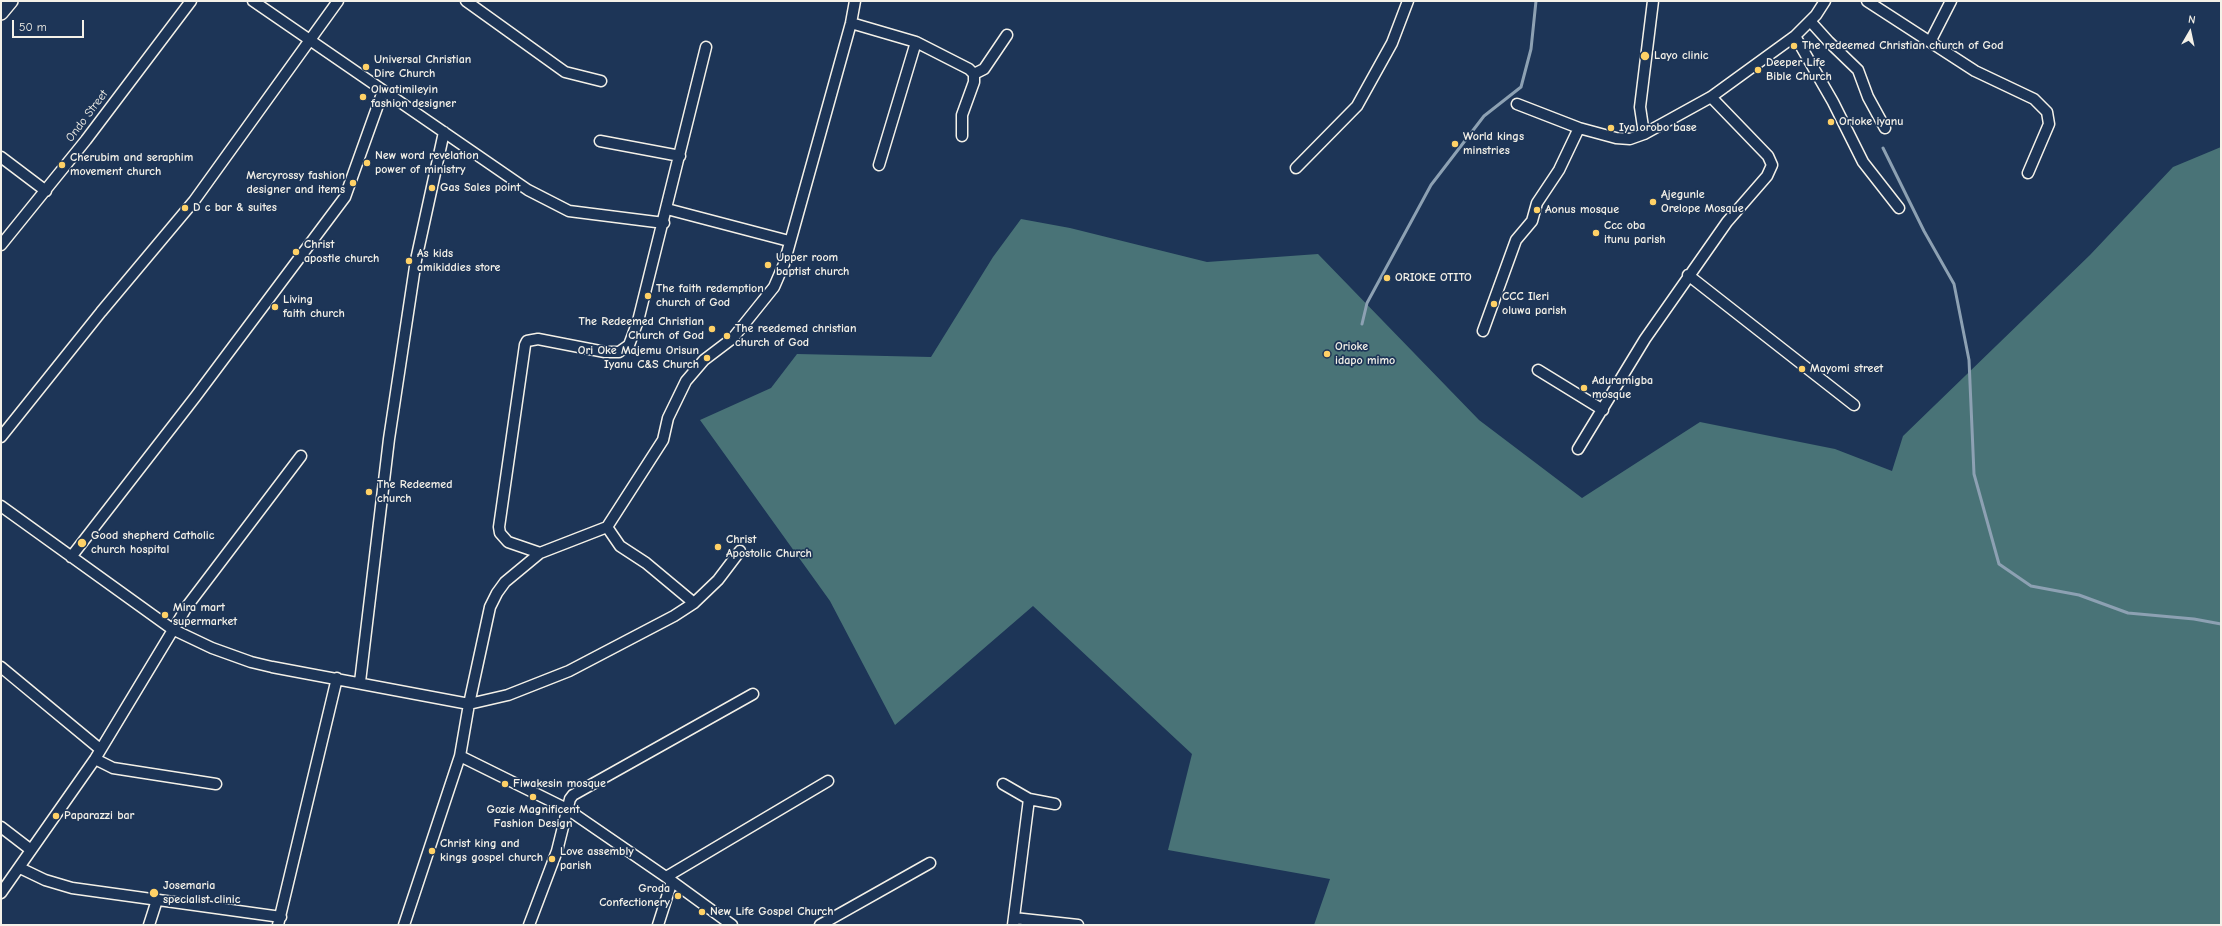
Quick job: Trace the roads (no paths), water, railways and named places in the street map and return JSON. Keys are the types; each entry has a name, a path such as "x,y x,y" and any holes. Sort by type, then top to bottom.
{"street":[{"path":"1,12 11,1"},
{"name":"Ondo Street","path":"1,245 46,191 191,1"},
{"path":"253,1 383,92 528,190 569,211 664,223"},
{"path":"1,437 101,312 194,200 338,1"},
{"path":"466,1 565,72 601,81"},
{"path":"404,925 460,756 469,704 490,608 497,593 505,582 540,553 607,527 663,440 668,418 686,381 704,360 733,338 774,288 784,264 851,23 855,1"},
{"path":"1296,168 1357,106 1392,43 1408,1"},
{"path":"1644,134 1640,107 1653,1"},
{"path":"1517,104 1579,128 1616,138 1630,139 1644,134 1710,97 1795,36 1810,21 1825,1"},
{"path":"1867,1 1974,71 2034,99 2047,112 2049,124 2028,173"},
{"path":"1930,42 1951,1"},
{"path":"1810,21 1858,70 1868,97 1885,128"},
{"path":"851,23 916,42 961,64 974,74"},
{"path":"974,74 984,69 1007,35"},
{"path":"1795,36 1833,102 1863,162 1899,208"},
{"path":"879,165 916,42"},
{"path":"540,553 508,542 503,538 499,527 525,345 527,341 538,339 605,352 619,352 624,350 631,341 638,321 664,223 706,47"},
{"path":"962,136 962,116 974,82 974,74"},
{"path":"71,556 196,396 345,198 383,92"},
{"path":"1578,449 1645,339 1688,275 1727,222 1767,176 1772,165 1768,156 1710,97"},
{"path":"1483,331 1516,240 1532,221 1537,203 1559,170 1579,128"},
{"path":"360,682 389,439 416,260 444,132"},
{"path":"600,141 680,156"},
{"path":"1,157 46,191"},
{"path":"667,209 789,242"},
{"path":"1688,275 1854,405"},
{"path":"1538,370 1603,410"},
{"path":"1,893 95,759 172,629 188,605 301,456"},
{"path":"1,506 172,629 212,648 251,662 469,704 508,696 569,671 631,640 694,603 718,580 740,551"},
{"path":"607,527 620,546 646,563 694,603"},
{"path":"1,667 100,749"},
{"path":"20,868 45,880 72,888 157,900 280,921 337,678"},
{"path":"529,925 557,851 570,799 581,790 753,694"},
{"path":"460,756 568,809 732,925"},
{"path":"95,759 113,768 216,784"},
{"path":"658,925 669,879 828,781"},
{"path":"1003,784 1029,799 1055,804"},
{"path":"1029,799 1014,921 1078,925"},
{"path":"1,827 31,850"},
{"path":"820,925 930,863"},
{"path":"149,925 157,900"}],"waterway":[{"path":"1362,324 1367,303 1431,185 1484,116 1521,87 1531,49 1536,1"},
{"path":"1883,148 1924,231 1954,284 1969,360 1974,474 1999,564 2031,586 2079,595 2128,613 2194,619 2221,624"}],"place":[{"name":"The redeemed Christian church of God","path":"1794,46"},
{"name":"Layo clinic","path":"1645,56"},
{"name":"Universal Christian Dire Church","path":"366,67"},
{"name":"Deeper Life Bible Church","path":"1758,70"},
{"name":"Olwatimileyin fashion designer","path":"363,97"},
{"name":"Orioke iyanu","path":"1831,122"},
{"name":"Iya orobo base","path":"1611,128"},
{"name":"World kings minstries","path":"1455,144"},
{"name":"New word revelation power of ministry","path":"367,163"},
{"name":"Cherubim and seraphim movement church","path":"62,165"},
{"name":"Mercyrossy fashion designer and items","path":"353,183"},
{"name":"Gas Sales point","path":"432,188"},
{"name":"Ajegunle Orelope Mosque","path":"1653,202"},
{"name":"D c bar & suites","path":"185,208"},
{"name":"Aonus mosque","path":"1537,210"},
{"name":"Ccc oba itunu parish","path":"1596,233"},
{"name":"Christ apostle church","path":"296,252"},
{"name":"As kids amikiddies store","path":"409,261"},
{"name":"Upper room baptist church","path":"768,265"},
{"name":"ORIOKE OTITO","path":"1387,278"},
{"name":"The faith redemption church of God","path":"648,296"},
{"name":"CCC Ileri oluwa parish","path":"1494,304"},
{"name":"Living faith church","path":"275,307"},
{"name":"The Redeemed Christian Church of God","path":"712,329"},
{"name":"The reedemed christian church of God","path":"727,336"},
{"name":"Orioke idapo mimo","path":"1327,354"},
{"name":"Ori Oke Majemu Orisun Iyanu C&S Church","path":"707,358"},
{"name":"Mayomi street","path":"1802,369"},
{"name":"Aduramigba mosque","path":"1584,388"},
{"name":"The Redeemed church","path":"369,492"},
{"name":"Good shepherd Catholic church hospital","path":"82,543"},
{"name":"Christ Apostolic Church","path":"718,547"},
{"name":"Mira mart supermarket","path":"165,615"},
{"name":"Fiwakesin mosque","path":"505,784"},
{"name":"Gozie Magnificent Fashion Design","path":"533,797"},
{"name":"Paparazzi bar","path":"56,816"},
{"name":"Christ king and kings gospel church","path":"432,851"},
{"name":"Love assembly parish","path":"552,859"},
{"name":"Josemaria specialist clinic","path":"154,893"},
{"name":"Groda Confectionery","path":"678,896"},
{"name":"New Life Gospel Church","path":"702,912"}]}
